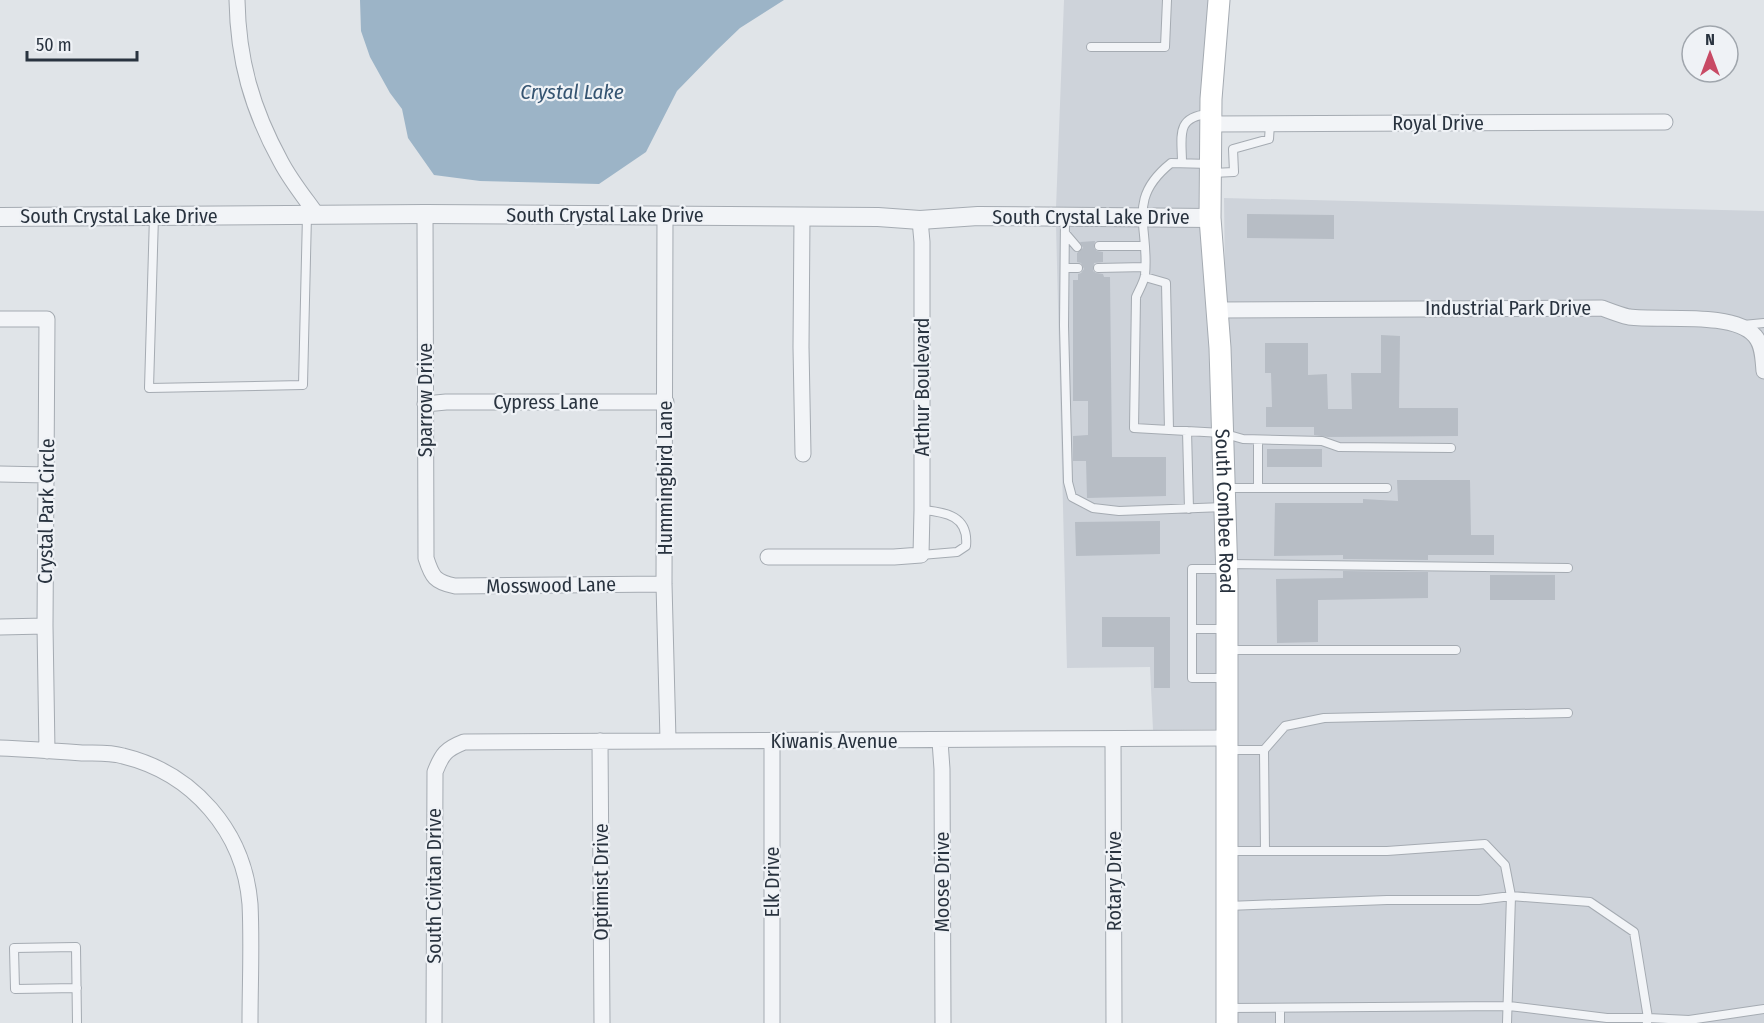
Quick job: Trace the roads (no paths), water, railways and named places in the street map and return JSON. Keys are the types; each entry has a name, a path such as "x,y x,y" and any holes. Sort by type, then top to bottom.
{"main road":[{"name":"South Combee Road","path":"1220,0 1210,119 1210,218 1217,310 1226,567 1227,1016"}],"street":[{"path":"237,0 237,34 242,65 252,98 281,164 312,215"},
{"name":"Royal Drive","path":"1210,119 1270,124 1665,122"},
{"name":"South Crystal Lake Drive","path":"0,217 425,214 665,215 920,220 978,216 1065,225 1143,216 1210,218"},
{"name":"Sparrow Drive","path":"425,214 426,558 431,574 439,581"},
{"name":"Hummingbird Lane","path":"665,215 664,584 668,740"},
{"path":"802,217 803,454"},
{"name":"Arthur Boulevard","path":"920,220 922,242 921,555"},
{"name":"Industrial Park Drive","path":"1217,310 1602,308 1627,317 1723,321 1743,325"},
{"name":"Crystal Park Circle","path":"0,319 47,319 45,626 47,751"},
{"path":"1743,325 1757,337 1763,354 1764,371"},
{"name":"Cypress Lane","path":"425,404 446,402 666,402"},
{"path":"0,474 47,475"},
{"path":"768,557 921,555"},
{"name":"Mosswood Lane","path":"439,581 455,586 664,584"},
{"path":"0,627 45,626"},
{"name":"Kiwanis Avenue","path":"446,752 449,748 464,742 940,741 1113,738 1226,744"},
{"name":"Rotary Drive","path":"1113,738 1114,1023"},
{"name":"Optimist Drive","path":"600,741 602,1023"},
{"name":"Elk Drive","path":"772,741 772,1023"},
{"name":"Moose Drive","path":"940,741 943,1023"},
{"path":"0,748 120,755 152,764 182,781 213,811 233,842 243,869 249,902 250,1023"},
{"name":"South Civitan Drive","path":"434,1023 435,772 446,752"}],"lane":[{"path":"1091,47 1165,47 1167,0"},
{"path":"1182,163 1182,127 1186,121 1210,119"},
{"path":"1270,124 1269,139 1233,149 1234,172 1171,163 1150,183 1143,200 1145,277 1136,297 1134,428 1222,433 1243,439 1322,441 1339,447 1451,448"},
{"path":"154,216 148,388 303,385 312,215"},
{"path":"1065,225 1077,247"},
{"path":"1065,225 1064,326 1068,482 1072,497 1094,508 1119,511 1190,508 1258,488 1387,488"},
{"path":"1099,246 1144,246"},
{"path":"1098,268 1144,267"},
{"path":"1065,268 1078,268"},
{"path":"1145,277 1166,283 1169,430"},
{"path":"1743,325 1764,323"},
{"path":"1187,431 1190,508"},
{"path":"1258,440 1258,488"},
{"path":"921,555 957,552 966,546 967,534 962,524 951,515 922,510"},
{"path":"1226,678 1192,678 1192,569 1226,567 1568,568"},
{"path":"1192,629 1226,629"},
{"path":"1226,650 1456,650"},
{"path":"1265,851 1264,750 1285,726 1324,718 1568,713"},
{"path":"1226,744 1264,750"},
{"path":"1226,851 1388,850 1485,844 1504,865 1511,896 1507,1023"},
{"path":"1226,906 1387,900 1479,900 1511,896 1590,902 1634,932 1647,1020"},
{"path":"77,988 15,989 14,948 76,947 77,988 77,1023"},
{"path":"1227,1016 1280,1008 1509,1006 1607,1018 1689,1020 1764,1009"},
{"path":"1280,1008 1280,1023"}],"water":[{"name":"Crystal Lake","path":"360,0 784,0 740,28 716,51 677,91 646,152 599,184 480,181 434,175 408,138 402,109 390,93 370,57 361,31"}]}
